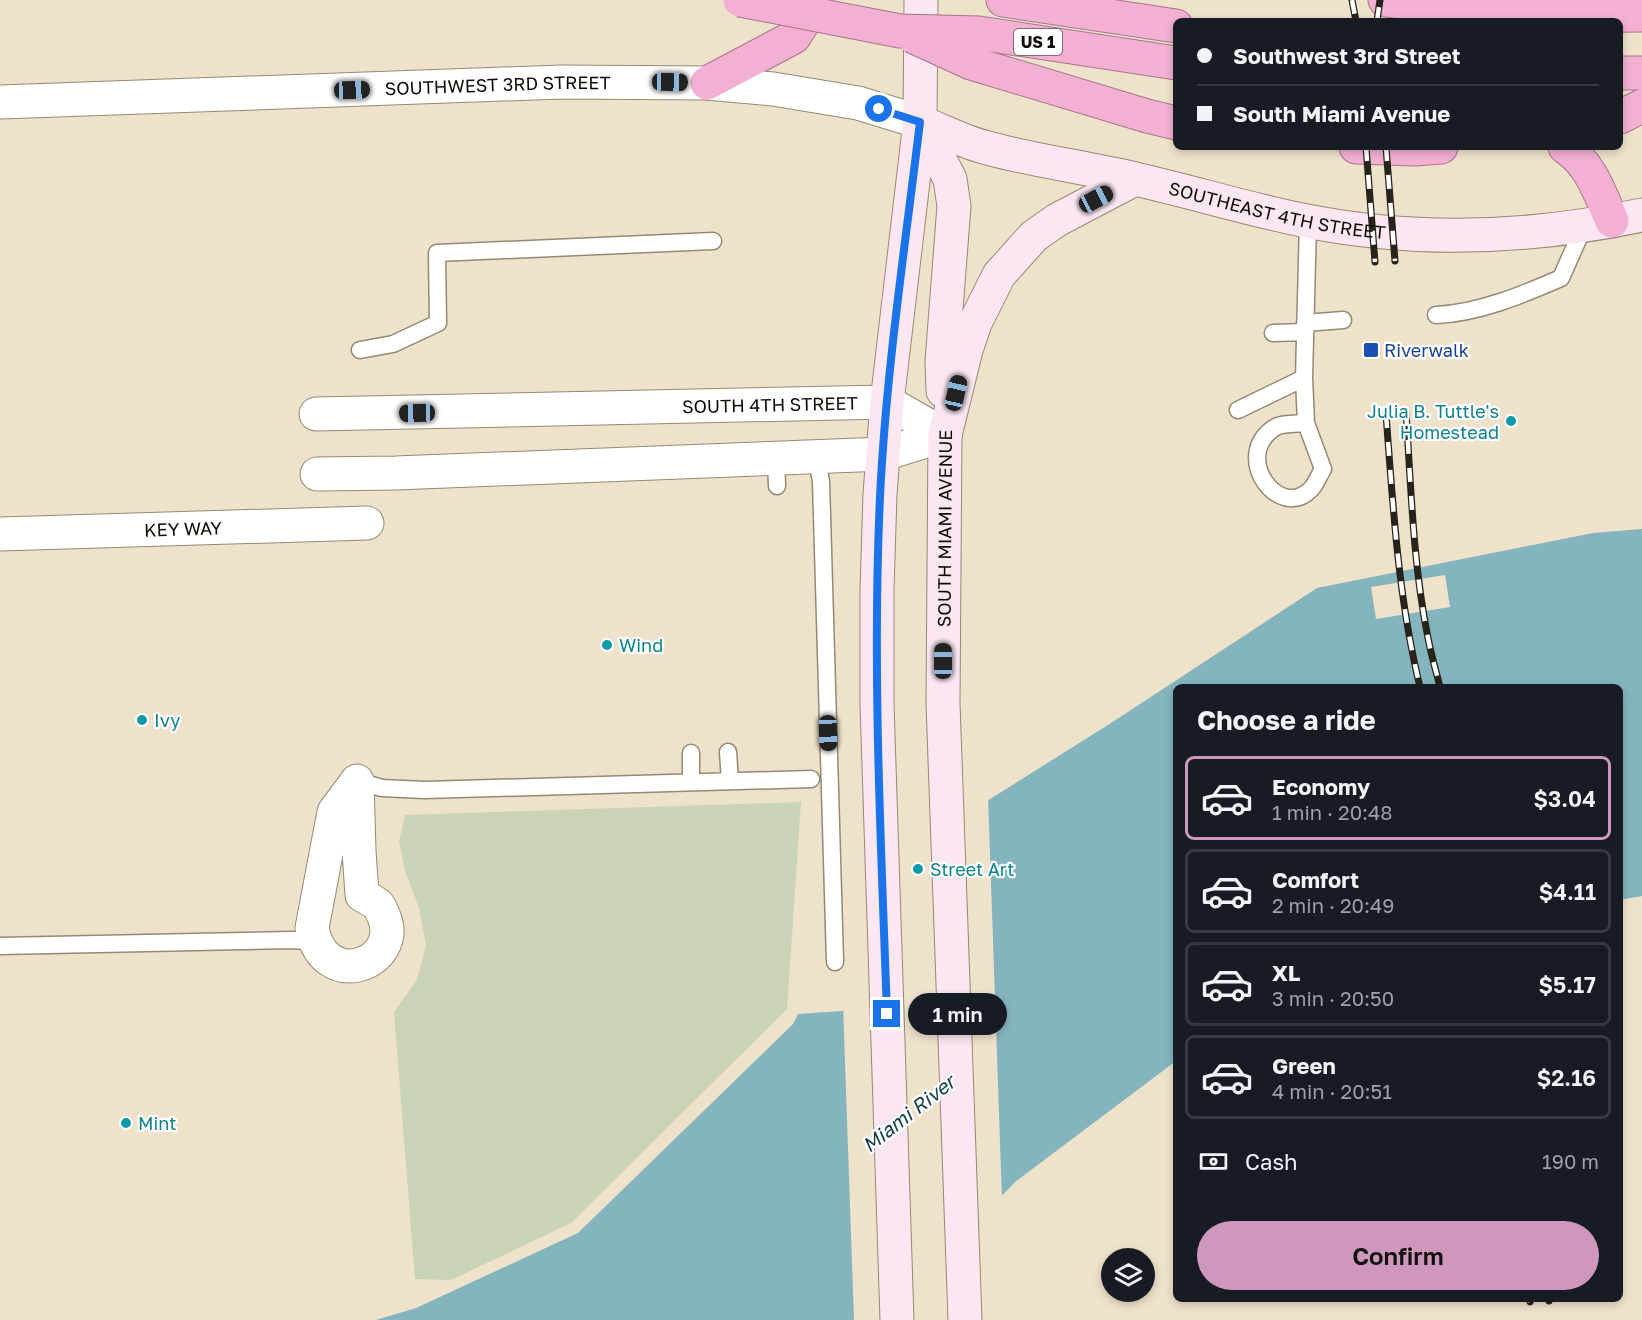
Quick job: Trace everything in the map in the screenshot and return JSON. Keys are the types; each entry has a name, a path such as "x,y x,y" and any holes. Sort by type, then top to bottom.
{"highway":[{"name":"US 1","path":"740,0 900,31 979,33 1173,63"},
{"path":"707,83 794,37 806,18 811,0"},
{"path":"1003,0 1173,26"},
{"path":"1385,0 1504,13 1568,16 1642,15"},
{"path":"900,31 972,63 1162,119"},
{"path":"1623,73 1642,73"},
{"path":"1623,116 1642,106"},
{"path":"1569,150 1590,171 1613,221"}],"main road":[{"path":"897,1320 877,704 877,580 887,402 920,122 921,0"},
{"path":"920,122 950,179 954,206 942,361 945,435"},
{"name":"SOUTHEAST 4TH STREET","path":"920,122 983,147 1135,178 1308,221 1383,232 1431,235 1526,233 1613,221"},
{"name":"SOUTH MIAMI AVENUE","path":"965,1320 943,703 945,435 975,323 999,275 1034,236 1057,220 1135,178"}],"street":[{"name":"SOUTHWEST 3RD STREET","path":"0,102 561,82 707,83 773,89 858,103 920,122"},
{"name":"SOUTH 4TH STREET","path":"316,414 887,402"},
{"path":"887,402 945,435"},
{"path":"317,474 777,472 816,456 884,454 945,435"},
{"name":"KEY WAY","path":"0,534 367,523"},
{"path":"357,781 362,895 380,906 388,927 381,950 365,964 346,967 330,961 315,942 312,928 334,812 357,781"}],"lane":[{"path":"1306,423 1276,427 1261,441 1256,458 1260,475 1271,490 1284,497 1299,496 1310,490 1323,469 1306,423 1304,378 1308,221"},
{"path":"1436,315 1458,314 1532,291 1561,278 1613,221"},
{"path":"360,350 393,344 438,323 437,253 713,241"},
{"path":"1273,333 1343,320"},
{"path":"1238,410 1304,378"},
{"path":"816,456 821,481 835,962"},
{"path":"728,752 730,781"},
{"path":"691,753 692,782"},
{"path":"357,781 382,788 425,790 811,779"},
{"path":"0,946 293,940 315,942"}],"green space":[{"path":"801,802 787,1009 571,1223 451,1280 415,1279 394,1012 417,980 426,945 419,908 405,871 399,841 405,815"}],"water":[{"name":"Miami River","path":"1642,529 1642,896 1623,899 1623,684 1173,684 1173,1063 1015,1182 932,1269 889,1320 376,1320 416,1308 578,1233 793,1024 798,1014 842,1011 918,906 979,806 1317,588 1593,533"}],"pier":[{"path":"1445,575 1450,607 1376,619 1371,587"},
{"path":"988,797 1002,1200 934,1271 893,1320 854,1320 843,1004 915,904 976,804"}],"railway":[{"path":"1352,0 1355,18"},
{"path":"1377,18 1380,0"},
{"path":"1366,150 1375,262"},
{"path":"1386,150 1395,261"},
{"path":"1406,412 1419,582 1428,638 1439,684"},
{"path":"1386,414 1401,585 1419,684"}],"place":[{"name":"Riverwalk","path":"1371,350"},
{"name":"Julia B. Tuttle's Homestead","path":"1511,421"},
{"name":"Wind","path":"607,645"},
{"name":"Ivy","path":"142,720"},
{"name":"Street Art","path":"918,869"},
{"name":"Mint","path":"126,1123"}],"route":[{"path":"879,109 920,122 887,402 878,541 877,704 887,1014"}]}
